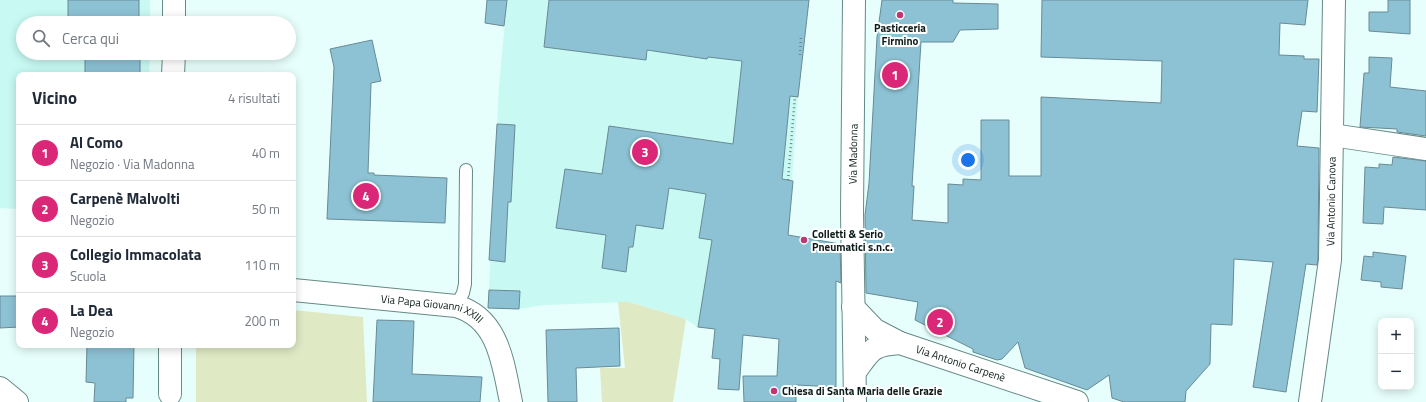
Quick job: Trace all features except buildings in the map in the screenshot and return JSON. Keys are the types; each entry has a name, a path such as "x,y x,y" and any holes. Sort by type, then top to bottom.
{"street":[{"path":"174,0 174,16"},
{"name":"Via Madonna","path":"854,0 853,307 855,402"},
{"name":"Via Antonio Canova","path":"1310,402 1330,260 1334,0"},
{"path":"173,72 174,60"},
{"path":"1332,135 1426,149"},
{"name":"Via Papa Giovanni XXIII","path":"296,290 456,306 468,310 488,326 496,345 510,402"},
{"name":"Via Antonio Carpenè","path":"853,307 876,330 900,344 1077,402"},
{"path":"855,372 872,350 880,345 900,344"},
{"path":"170,348 170,399"}],"lane":[{"path":"456,306 463,294 465,284 466,170"}],"path":[{"path":"800,55 801,35"},
{"path":"788,180 795,96"}],"shaded area":[{"path":"0,0 150,0 150,16 16,16 16,60 150,60 149,72 16,72 16,209 0,208"},
{"path":"507,0 809,0 798,97 789,222 749,334 697,327 686,319 629,302 544,305 519,309 488,308 499,86"}],"green space":[{"path":"618,302 629,302 686,319 673,402 602,402 600,368 625,368"},
{"path":"296,310 363,317 367,402 196,402 196,348 296,348"}],"place":[{"name":"Pasticceria Firmino","path":"900,15"},
{"name":"Al Como","path":"895,75"},
{"name":"Collegio Immacolata","path":"645,152"},
{"name":"La Dea","path":"366,196"},
{"name":"Colletti & Serio Pneumatici s.n.c.","path":"804,240"},
{"name":"Carpenè Malvolti","path":"940,322"},
{"name":"Chiesa di Santa Maria delle Grazie","path":"774,391"}]}
